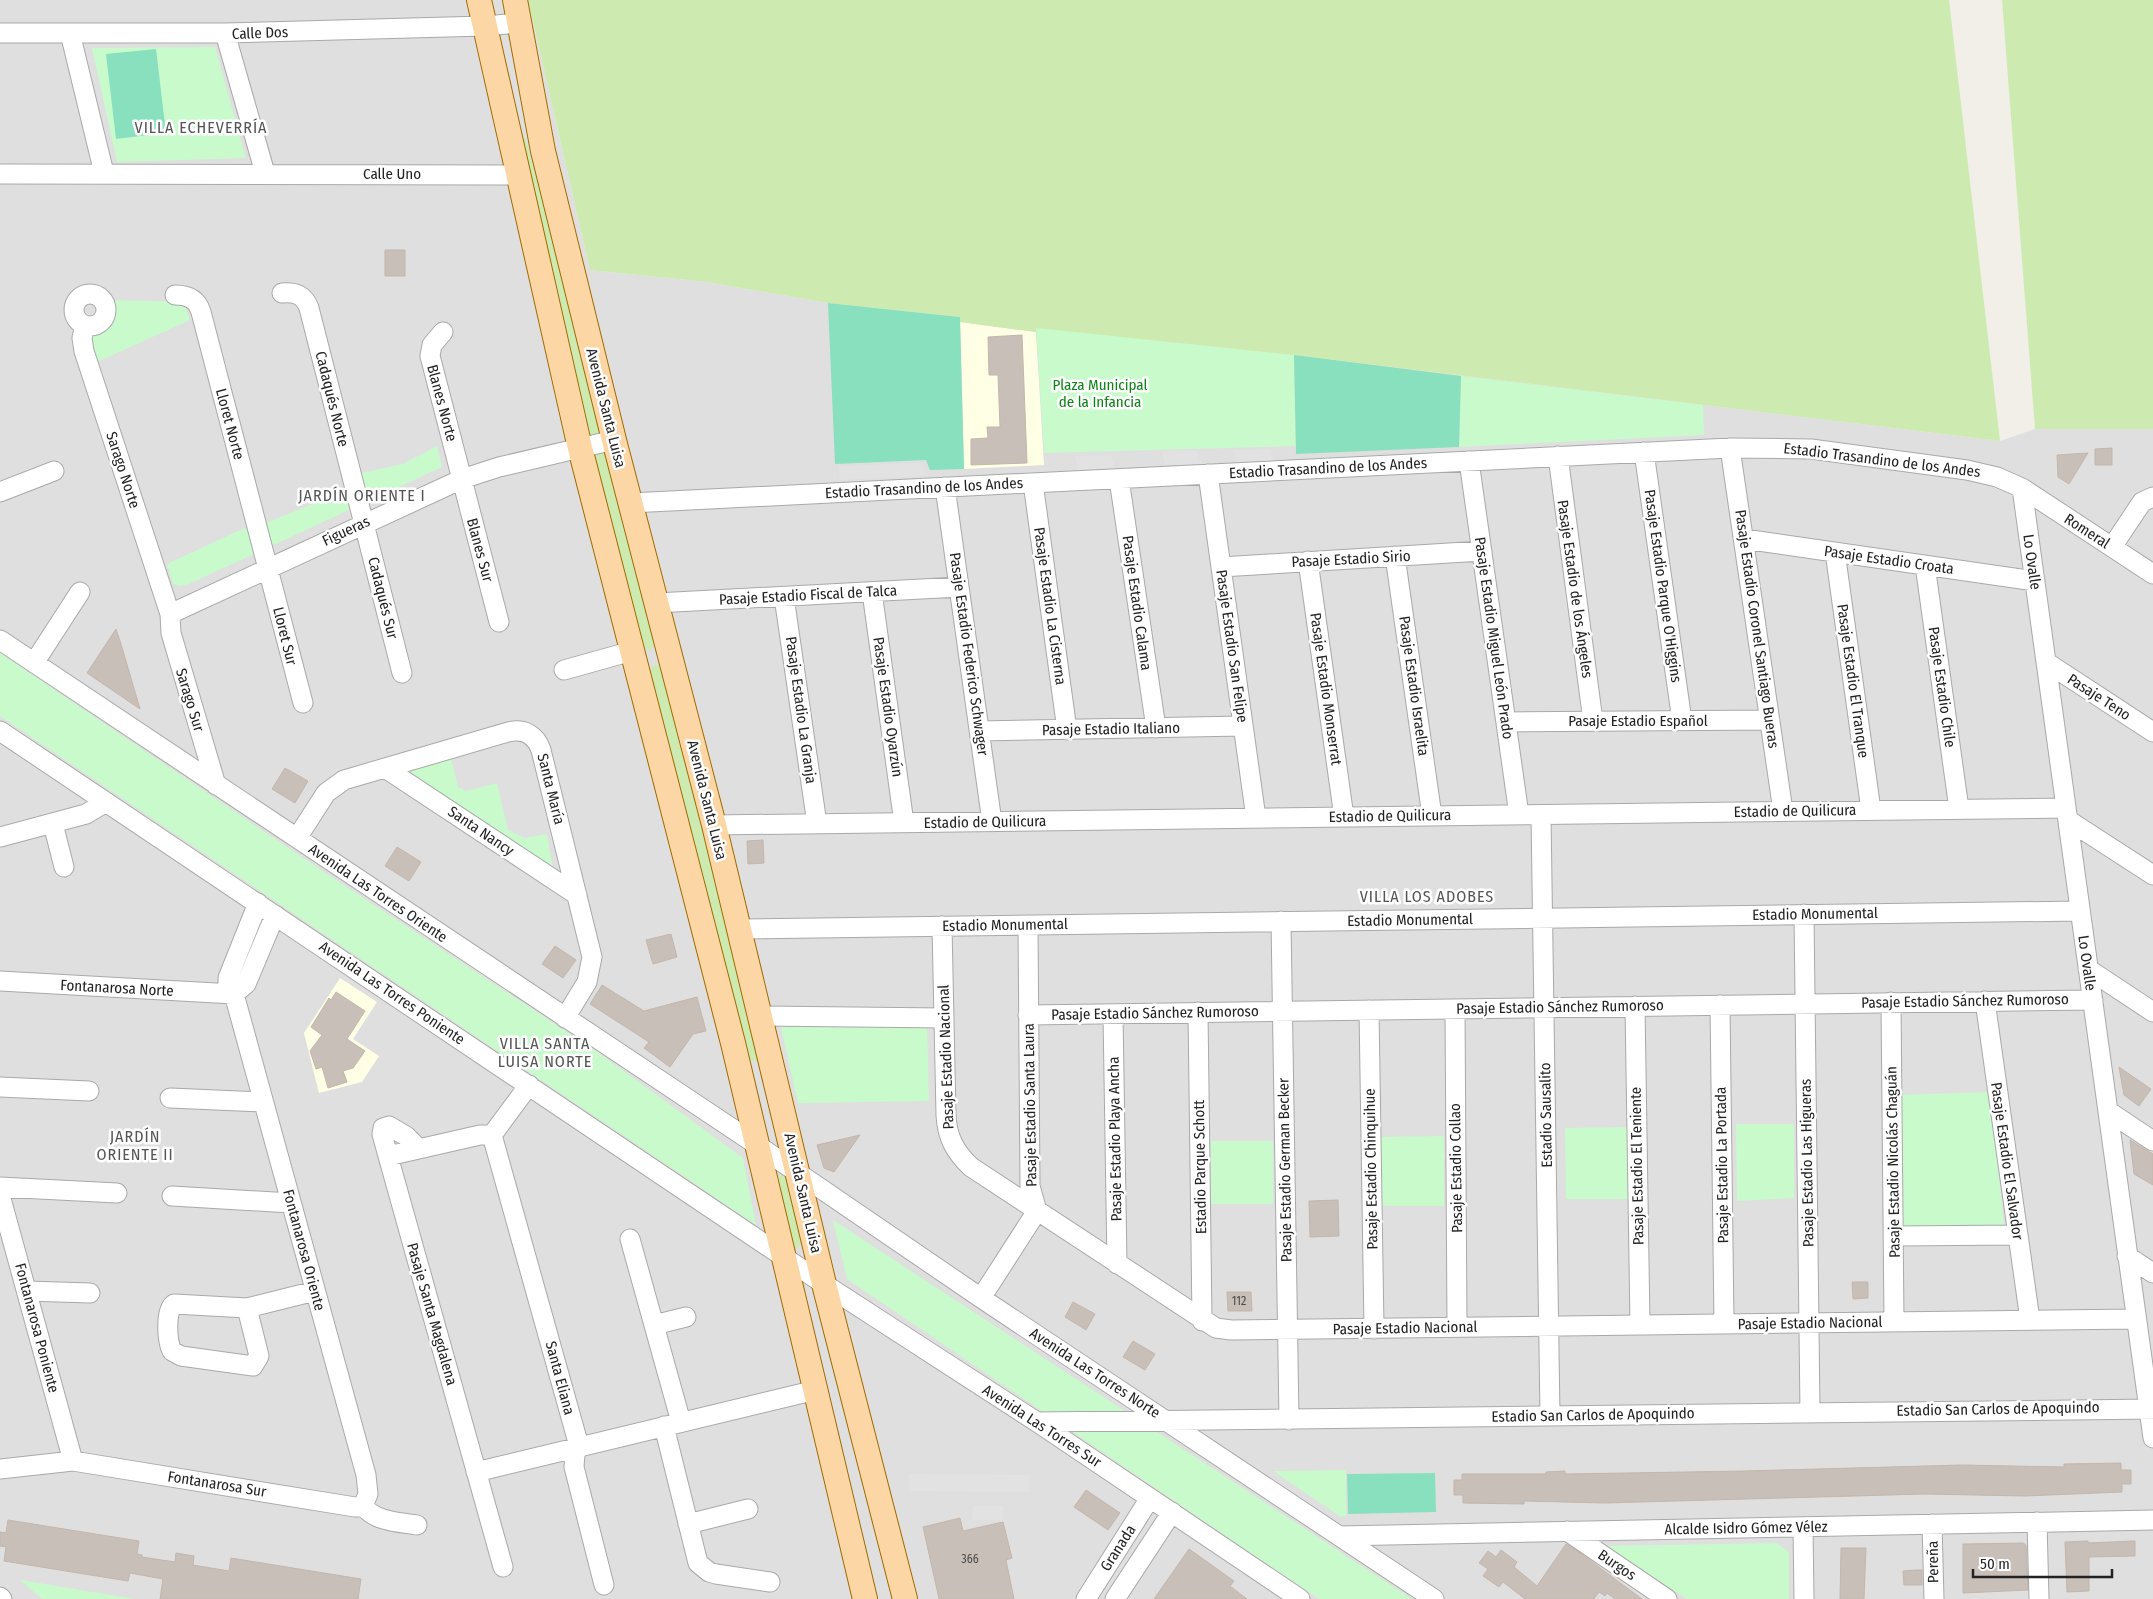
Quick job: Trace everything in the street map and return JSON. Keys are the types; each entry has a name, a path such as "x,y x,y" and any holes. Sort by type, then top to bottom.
{"main road":[{"path":"479,0 580,448 757,1145 865,1599"},
{"name":"Avenida Santa Luisa","path":"517,11 543,151 662,629 714,824 800,1176 824,1284 905,1599"},
{"path":"631,645 640,659 652,660 657,656 662,629"}],"street":[{"name":"Calle Dos","path":"0,32 225,34 485,26 517,11"},
{"path":"70,33 104,173"},
{"path":"225,34 265,173"},
{"name":"Calle Uno","path":"0,174 265,173 518,175"},
{"name":"Cadaqués Norte","path":"282,293 296,294 306,302 309,308 364,523"},
{"name":"Lloret Norte","path":"175,295 183,295 194,300 201,312 268,568"},
{"name":"Sarago Norte","path":"86,326 82,338 84,351 170,614"},
{"name":"Blanes Norte","path":"443,332 432,344 430,356 462,479"},
{"name":"Figueras","path":"170,614 462,479 499,467 614,440"},
{"name":"Estadio Trasandino de los Andes","path":"630,503 1730,448 1811,449 1967,470 1997,477 2022,488"},
{"name":"Pasaje Estadio Coronel Santiago Bueras","path":"1730,448 1783,811"},
{"name":"Pasaje Estadio Parque O'Higgins","path":"1644,452 1682,721"},
{"name":"Pasaje Estadio de los Ángeles","path":"1558,456 1593,721"},
{"name":"Pasaje Estadio Miguel León Prado","path":"1469,461 1519,815"},
{"path":"0,492 54,471"},
{"name":"Pasaje Estadio San Felipe","path":"1208,474 1256,818"},
{"name":"Blanes Sur","path":"462,479 499,622"},
{"name":"Pasaje Estadio Calama","path":"1119,479 1156,728"},
{"name":"Pasaje Estadio La Cisterna","path":"1033,483 1067,730"},
{"name":"Pasaje Estadio Federico Schwager","path":"945,487 992,822"},
{"name":"Romeral","path":"2022,488 2153,574"},
{"name":"Lo Ovalle","path":"2022,488 2127,1256 2151,1408 2153,1438"},
{"path":"2112,546 2142,502 2153,497"},
{"name":"Cadaqués Sur","path":"364,523 402,673"},
{"name":"Pasaje Estadio Croata","path":"1744,539 2034,581"},
{"name":"Pasaje Estadio Sirio","path":"1221,567 1482,551"},
{"name":"Pasaje Estadio El Tranque","path":"1836,552 1872,810"},
{"name":"Pasaje Estadio Israelita","path":"1395,556 1432,816"},
{"name":"Pasaje Estadio Monserrat","path":"1308,561 1344,817"},
{"name":"Pasaje Estadio Chile","path":"1925,565 1959,809"},
{"name":"Lloret Sur","path":"268,568 303,703"},
{"name":"Pasaje Estadio Fiscal de Talca","path":"656,603 959,587"},
{"path":"34,663 80,592"},
{"name":"Pasaje Estadio Oyarzún","path":"872,592 904,823"},
{"name":"Pasaje Estadio La Granja","path":"784,596 817,824"},
{"name":"Sarago Sur","path":"170,614 171,633 216,785"},
{"name":"Avenida Las Torres Oriente","path":"0,640 757,1145"},
{"path":"564,670 631,645"},
{"name":"Pasaje Teno","path":"2046,662 2153,732"},
{"name":"Pasaje Estadio Español","path":"1506,722 1770,720"},
{"name":"Pasaje Estadio Italiano","path":"979,731 1243,726"},
{"name":"Avenida Las Torres Poniente","path":"0,731 783,1255"},
{"name":"Santa María","path":"297,838 326,793 344,780 508,732 523,731 530,734 539,744 541,750 591,948 592,967 587,982 565,1018"},
{"name":"Santa Nancy","path":"385,768 578,895"},
{"path":"0,837 53,824 94,811 106,802"},
{"name":"Estadio de Quilicura","path":"714,824 1959,809 2067,814"},
{"path":"2067,814 2153,875"},
{"name":"Estadio Sausalito","path":"1541,815 1550,1416"},
{"path":"53,824 64,867"},
{"name":"Fontanarosa Oriente","path":"258,903 228,978 228,984 234,994 366,1475 368,1494 362,1506"},
{"name":"Estadio Monumental","path":"740,929 2080,911"},
{"name":"Pasaje Estadio Las Higueras","path":"1804,914 1810,1412"},
{"path":"234,994 246,984 275,915"},
{"name":"Pasaje Estadio German Becker","path":"1282,921 1289,1420"},
{"name":"Pasaje Estadio Santa Laura","path":"1028,925 1030,1186 1037,1211"},
{"name":"Pasaje Estadio Nacional","path":"942,926 946,1120 954,1148 971,1167 1202,1321 1216,1328 1231,1330 1288,1330 2136,1319"},
{"path":"2088,969 2153,1012"},
{"name":"Fontanarosa Norte","path":"0,981 234,994"},
{"name":"Pasaje Estadio Sánchez Rumoroso","path":"1028,1015 2093,1000"},
{"name":"Pasaje Estadio El Salvador","path":"1985,1001 2030,1320"},
{"name":"Pasaje Estadio Nicolás Chaguán","path":"1891,1002 1894,1322"},
{"name":"Pasaje Estadio La Portada","path":"1720,1005 1724,1324"},
{"name":"Pasaje Estadio El Teniente","path":"1635,1006 1640,1325"},
{"name":"Pasaje Estadio Collao","path":"1455,1009 1458,1327"},
{"name":"Pasaje Estadio Chinquihue","path":"1369,1010 1374,1329"},
{"name":"Estadio Parque Schott","path":"1198,1012 1202,1321"},
{"name":"Pasaje Estadio Playa Ancha","path":"1113,1014 1117,1264"},
{"path":"761,1016 944,1018"},
{"path":"388,1156 480,1135 492,1135 529,1085"},
{"path":"0,1086 89,1091"},
{"path":"170,1098 263,1102"},
{"path":"2108,1111 2153,1141"},
{"name":"Pasaje Santa Magdalena","path":"419,1148 406,1136 386,1126 382,1130 503,1567"},
{"name":"Santa Eliana","path":"492,1135 579,1446"},
{"name":"Avenida Las Torres Norte","path":"757,1145 980,1298 1434,1599"},
{"path":"0,1187 117,1193"},
{"name":"Fontanarosa Poniente","path":"0,1195 73,1461"},
{"path":"172,1196 291,1204"},
{"path":"980,1298 1037,1211"},
{"path":"1894,1236 2018,1235"},
{"path":"630,1239 654,1325 688,1524 696,1556 703,1568 716,1574 770,1582"},
{"name":"Avenida Las Torres Sur","path":"783,1255 824,1284 1037,1422 1300,1599"},
{"path":"2127,1256 2153,1273"},
{"path":"27,1291 90,1293"},
{"path":"247,1308 259,1356 253,1366 181,1356 172,1351 169,1342 169,1312 174,1304 247,1308 315,1291"},
{"path":"654,1325 686,1317"},
{"path":"476,1472 816,1390"},
{"name":"Estadio San Carlos de Apoquindo","path":"1037,1422 2151,1408"},
{"path":"579,1446 575,1454 574,1467 604,1585"},
{"name":"Fontanarosa Sur","path":"6,1468 73,1461 354,1507 362,1506 370,1514 382,1519 417,1525"},
{"name":"Granada","path":"1086,1599 1150,1498"},
{"path":"688,1524 748,1509"},
{"name":"Granada","path":"1115,1599 1172,1512"},
{"name":"Alcalde Isidro Gómez Vélez","path":"1339,1536 2153,1520"},
{"path":"2037,1522 2039,1599"},
{"name":"Pereña","path":"1932,1524 1934,1599"},
{"path":"1803,1526 1804,1599"},
{"name":"Burgos","path":"1567,1531 1667,1599"}],"shaded area":[{"path":"0,0 528,0 590,270 707,282 828,303 1294,355 2000,441 2035,429 2153,429 2153,1599 0,1599"},
{"path":"960,322 1036,332 1044,465 964,469"},
{"path":"1270,449 1274,460 1237,463 1234,450"},
{"path":"1196,450 1202,466 1165,466 1162,452"},
{"path":"1111,455 1115,468 1078,470 1075,456"},
{"path":"923,463 924,470 929,476 839,480 839,466"},
{"path":"340,978 377,1002 353,1039 379,1056 362,1082 319,1093 304,1033"},
{"path":"909,1474 1029,1475 1029,1492 909,1491"},
{"path":"973,1506 1003,1506 1003,1520 972,1520"}],"green space":[{"path":"528,0 1949,0 2000,441 1294,355 1295,392 1045,450 1036,332 960,322 960,317 828,303 707,282 590,270"},
{"path":"2002,0 2153,0 2153,429 2035,429"},
{"path":"496,44 504,53 514,110 528,146 653,633 655,645 650,650 645,648 638,633 548,296 509,122"},
{"path":"215,47 246,158 117,162 92,48"},
{"path":"156,49 166,133 116,139 106,54"},
{"path":"112,300 184,302 190,320 95,363 87,339 105,329"},
{"path":"828,303 960,317 964,469 930,470 926,460 835,464"},
{"name":"Plaza Municipal de la Infancia","path":"1036,328 1294,355 1296,446 1044,453"},
{"path":"1294,355 1461,376 1459,447 1296,454"},
{"path":"1461,376 1703,405 1704,435 1459,447"},
{"path":"437,446 442,467 189,584 180,586 173,584 167,564 240,530 263,524 360,485 357,474 403,464"},
{"path":"0,653 327,874 596,1051 743,1158 756,1225 0,716"},
{"path":"660,664 760,1061 748,1060 649,670 653,666"},
{"path":"451,758 458,787 466,791 497,783 508,830 524,838 547,834 553,869 403,769"},
{"path":"780,1023 927,1023 929,1101 798,1103"},
{"path":"1990,1092 2004,1226 1899,1226 1898,1095"},
{"path":"1736,1124 1794,1124 1794,1198 1737,1201"},
{"path":"1632,1127 1632,1199 1566,1199 1565,1128"},
{"path":"1444,1136 1444,1206 1377,1206 1376,1137"},
{"path":"1211,1141 1273,1141 1273,1204 1211,1204"},
{"path":"779,1175 785,1177 788,1182 801,1243 795,1250 789,1246 771,1177"},
{"path":"833,1220 1412,1599 1319,1599 847,1279"},
{"path":"1346,1470 1346,1516 1341,1517 1273,1471"},
{"path":"1435,1473 1436,1512 1348,1514 1347,1474"},
{"path":"1776,1543 1789,1552 1789,1599 1687,1599 1605,1546"},
{"path":"20,1580 135,1599 42,1599"}],"building":[{"path":"385,250 405,250 405,276 385,276"},
{"path":"1022,335 1027,463 971,465 971,439 988,438 987,427 1000,427 998,375 989,375 988,337"},
{"path":"2112,448 2112,465 2095,465 2095,449"},
{"path":"2088,453 2069,484 2058,477 2057,455"},
{"path":"116,629 121,644 140,709 87,673"},
{"path":"285,768 308,781 295,803 272,789"},
{"path":"763,840 764,863 748,864 747,841"},
{"path":"397,847 421,862 409,881 385,866"},
{"path":"671,934 677,957 653,964 646,940"},
{"path":"555,946 576,960 563,978 542,964"},
{"path":"602,985 644,1011 697,997 706,1031 693,1034 670,1067 644,1048 649,1042 590,1004"},
{"path":"336,992 365,1011 347,1039 365,1051 353,1068 343,1071 347,1082 328,1088 322,1067 316,1069 310,1051 322,1035 311,1027 329,998 331,1000"},
{"path":"2119,1067 2151,1089 2139,1106 2124,1095"},
{"path":"860,1135 834,1172 824,1168 817,1145"},
{"path":"2130,1140 2153,1154 2153,1185 2134,1174"},
{"path":"1338,1200 1339,1236 1310,1237 1309,1201"},
{"path":"1852,1282 1868,1282 1868,1298 1853,1299"},
{"path":"1227,1292 1251,1292 1252,1311 1228,1311"},
{"path":"1073,1302 1095,1314 1086,1330 1065,1317"},
{"path":"1133,1341 1155,1354 1145,1370 1123,1357"},
{"path":"2121,1463 2121,1470 2131,1470 2131,1484 2122,1484 2122,1492 2025,1496 1925,1494 1605,1503 1524,1501 1524,1504 1463,1503 1463,1495 1454,1495 1454,1480 1462,1480 1462,1474 1546,1474 1546,1472 1565,1471 1565,1474 1745,1471 1962,1465 2064,1467 2064,1464"},
{"path":"1086,1490 1120,1513 1108,1530 1074,1507"},
{"path":"960,1518 963,1531 1003,1522 1012,1558 1006,1560 1014,1599 939,1599 923,1527"},
{"path":"8,1520 139,1541 137,1554 142,1555 142,1557 175,1562 176,1553 194,1556 193,1565 229,1571 231,1558 361,1579 358,1599 160,1599 163,1579 130,1573 128,1581 4,1561 6,1547 0,1546 0,1532 6,1533"},
{"path":"2088,1541 2088,1543 2135,1541 2135,1556 2089,1557 2089,1591 2067,1592 2065,1542"},
{"path":"2023,1543 2026,1545 2028,1590 1963,1593 1963,1544"},
{"path":"1566,1544 1642,1599 1615,1599 1607,1593 1605,1596 1599,1592 1594,1599 1525,1599 1503,1582 1499,1587 1483,1576 1488,1569 1479,1563 1488,1551 1496,1557 1501,1550 1517,1562 1514,1567 1537,1586"},
{"path":"1841,1548 1866,1548 1864,1599 1840,1599"},
{"path":"1189,1549 1234,1581 1230,1586 1247,1599 1154,1599"},
{"path":"1922,1570 1922,1585 1904,1585 1903,1571"}],"district":[{"name":"VILLA ECHEVERRÍA","path":"201,127"},
{"name":"JARDÍN ORIENTE I","path":"362,495"},
{"name":"VILLA LOS ADOBES","path":"1427,896"},
{"name":"VILLA SANTA LUISA NORTE","path":"545,1052"},
{"name":"JARDÍN ORIENTE II","path":"135,1145"}]}
